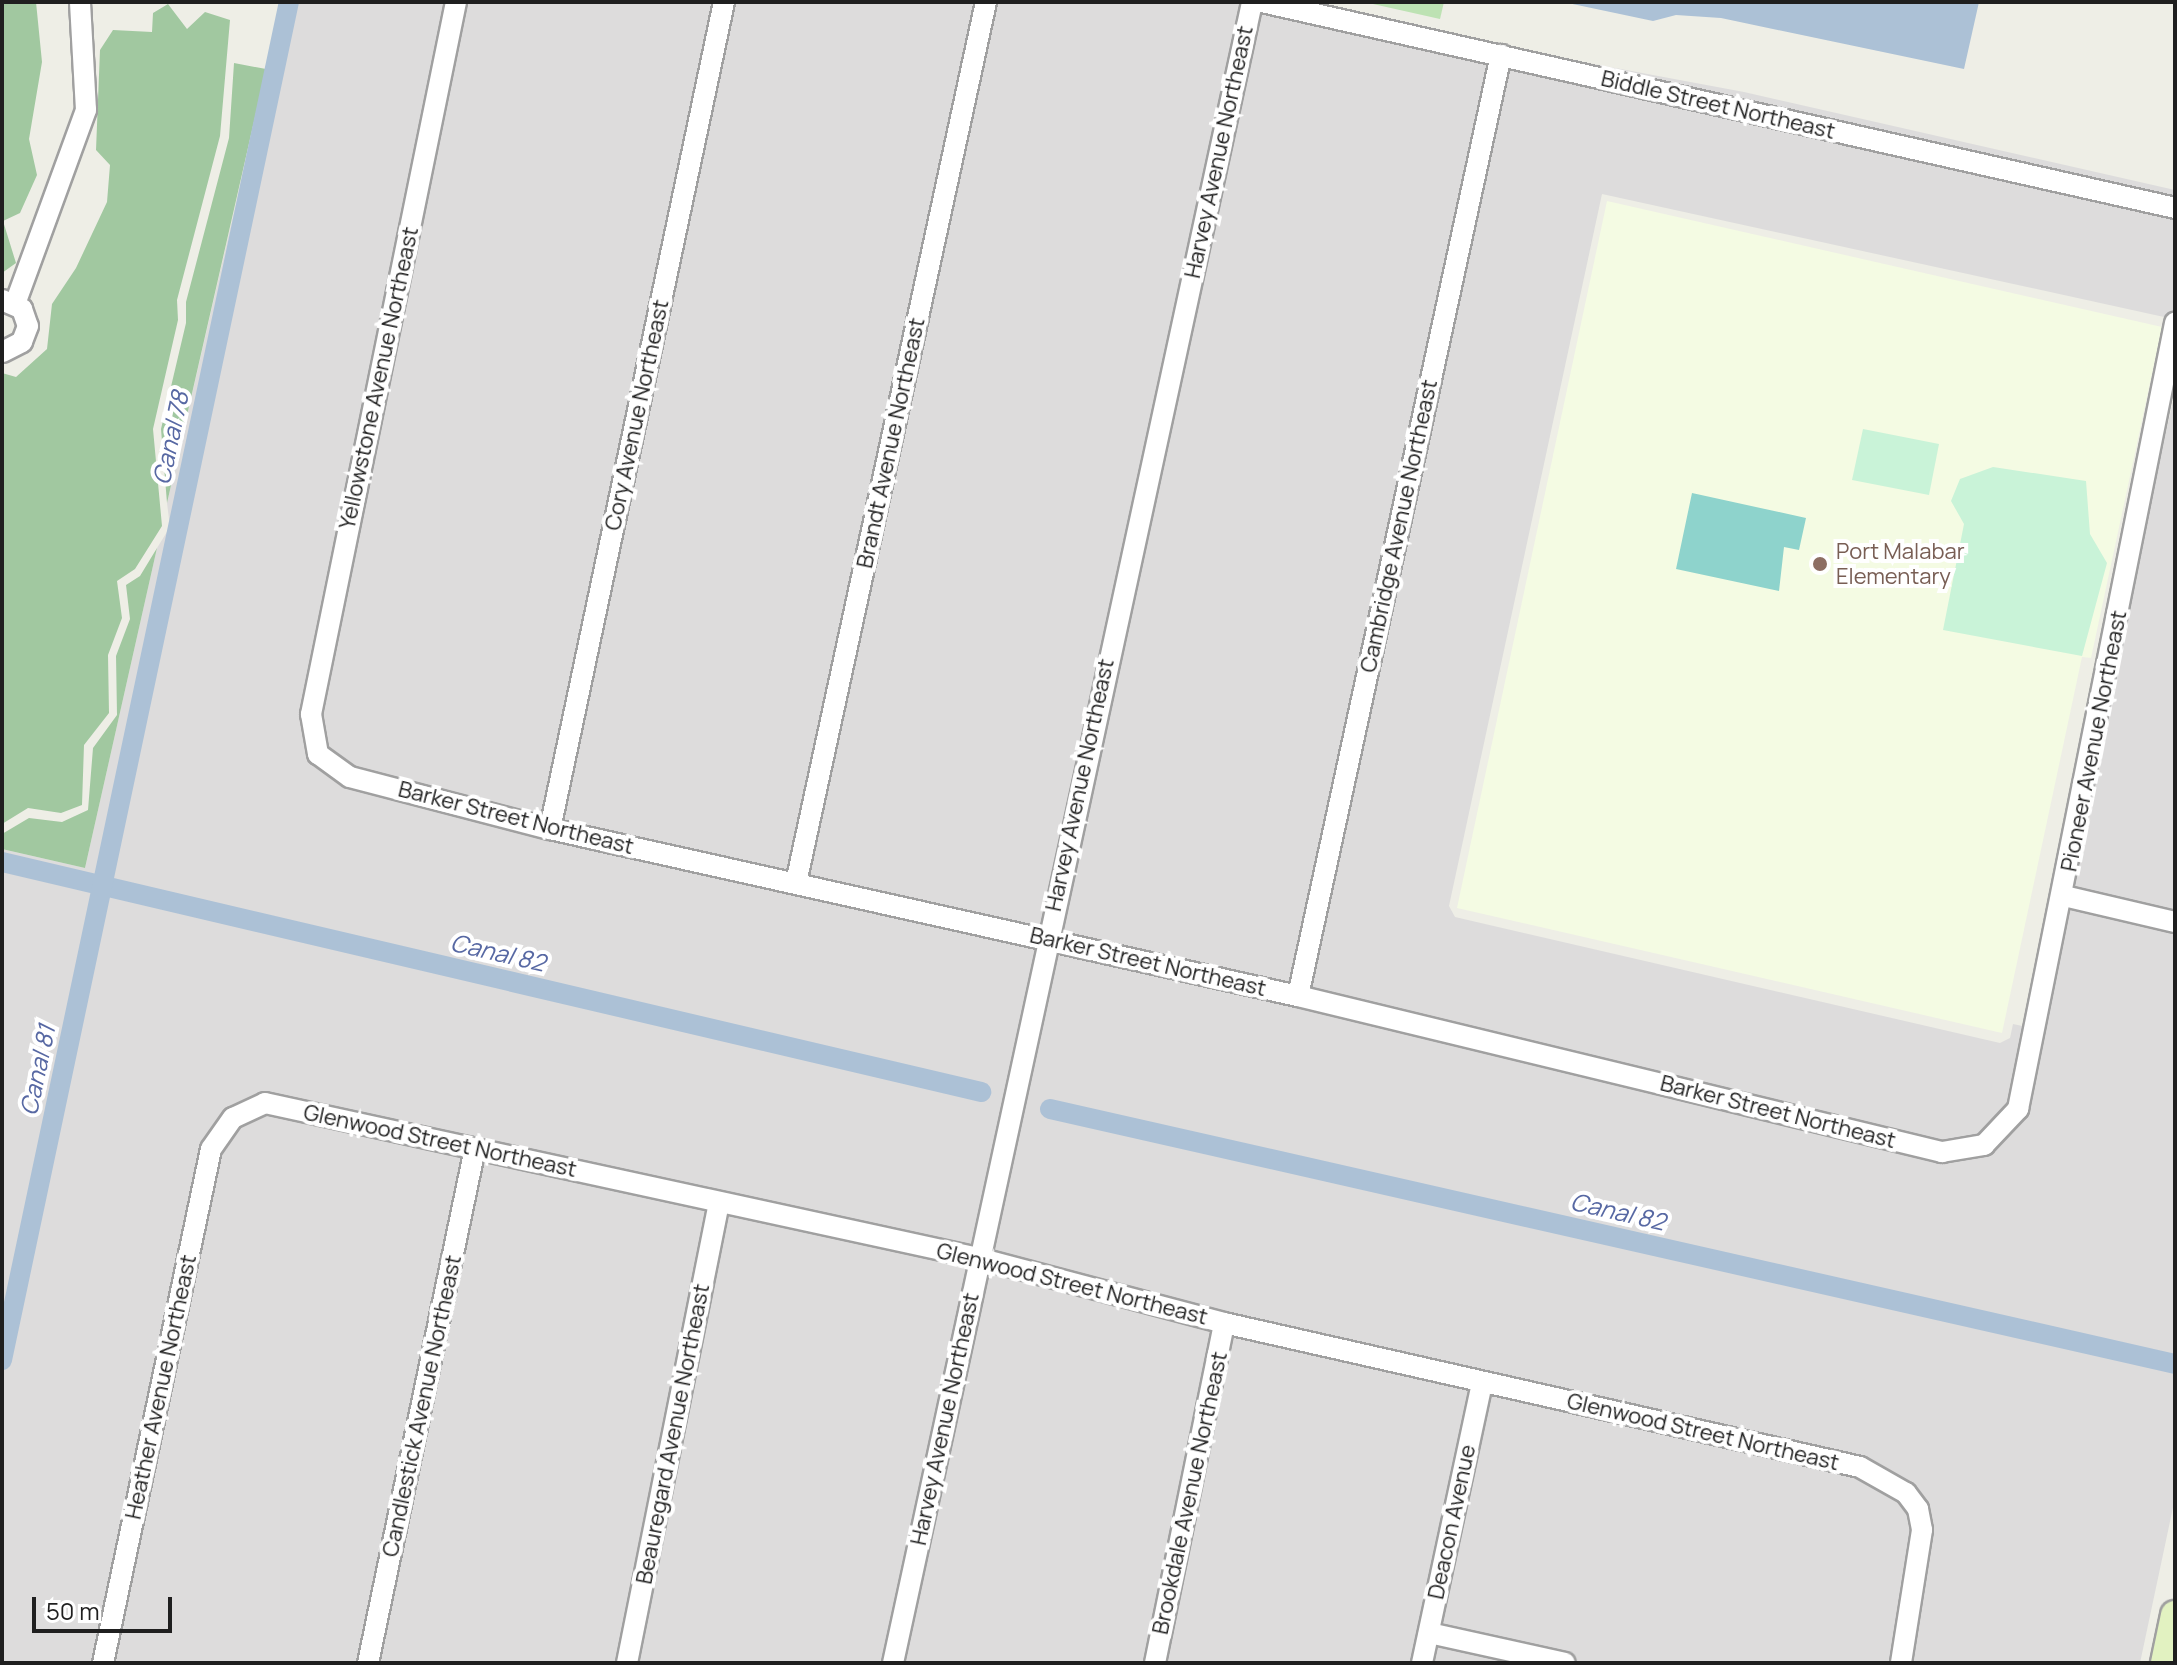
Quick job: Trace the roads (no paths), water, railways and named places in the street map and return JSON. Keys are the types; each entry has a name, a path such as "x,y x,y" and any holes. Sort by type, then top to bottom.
{"main road":[{"path":"2165,1663 2175,1615"}],"street":[{"path":"2,352 15,348 26,334 26,317 9,302 86,110 80,2"},
{"name":"Yellowstone Avenue Northeast","path":"318,754 311,714 456,2"},
{"name":"Cory Avenue Northeast","path":"550,829 724,2"},
{"name":"Brandt Avenue Northeast","path":"796,883 986,2"},
{"name":"Harvey Avenue Northeast","path":"893,1663 1046,939 1252,2"},
{"name":"Biddle Street Northeast","path":"1262,2 2175,208"},
{"name":"Cambridge Avenue Northeast","path":"1298,996 1501,55"},
{"name":"Pioneer Avenue Northeast","path":"1984,1145 2018,1109 2064,896 2175,323"},
{"name":"Barker Street Northeast","path":"318,754 350,777 550,829 1298,996 1942,1152 1984,1145"},
{"path":"2064,896 2175,922"},
{"name":"Glenwood Street Northeast","path":"233,1118 265,1103 475,1148 719,1204 978,1258 1224,1323 1860,1467 1906,1493 1918,1509 1921,1555 1901,1663"},
{"name":"Heather Avenue Northeast","path":"103,1663 211,1149 233,1118"},
{"name":"Candlestick Avenue Northeast","path":"368,1663 475,1148"},
{"name":"Beauregard Avenue Northeast","path":"627,1663 719,1204"},
{"name":"Brookdale Avenue Northeast","path":"1155,1663 1224,1323"},
{"name":"Deacon Avenue","path":"1422,1663 1482,1382"},
{"path":"1429,1633 1565,1663"}],"waterway":[{"name":"Canal 78","path":"2,1360 289,2"},
{"name":"Canal 82","path":"2,862 981,1092"},
{"name":"Canal 82","path":"1050,1109 2175,1364"}],"place":[{"name":"Port Malabar Elementary","path":"1820,564"}],"water label":[{"name":"Canal 81","path":"37,1070"}]}
